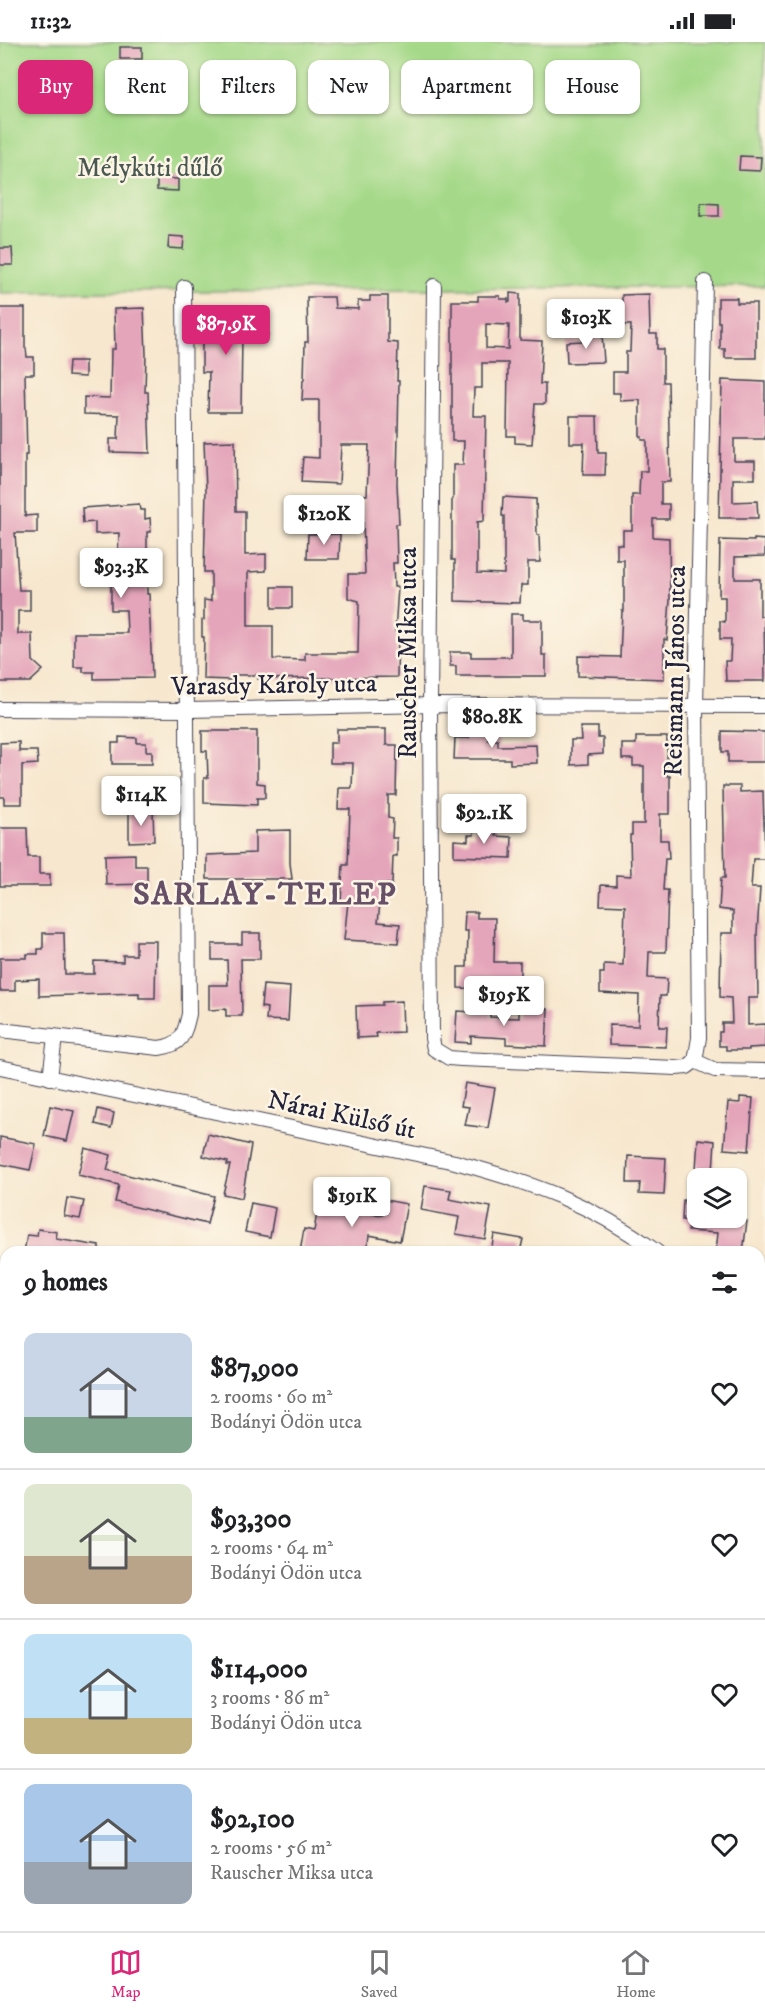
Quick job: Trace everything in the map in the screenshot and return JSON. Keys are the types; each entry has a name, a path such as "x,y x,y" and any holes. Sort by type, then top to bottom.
{"street":[{"name":"Reismann János utca","path":"695,1061 699,1038 696,706 705,282"},
{"name":"Rauscher Miksa utca","path":"434,286 430,705 432,1038 434,1049 449,1058 461,1059 676,1068 687,1066 695,1061"},
{"path":"0,1030 159,1048 171,1047 180,1041 189,1014 184,287"},
{"name":"Varasdy Károly utca","path":"0,709 187,710 430,705 765,706"},
{"path":"50,1078 55,1037"},
{"path":"695,1061 715,1070 765,1071"},
{"name":"Nárai Külső út","path":"0,1067 455,1162 493,1172 565,1197 612,1222 648,1246"}],"green space":[{"name":"Mélykúti dűlő","path":"0,42 765,42 765,286 0,293"}],"building":[{"path":"120,47 142,47 142,59 120,59"},
{"path":"740,156 761,157 760,171 739,170"},
{"path":"157,178 178,179 178,191 157,190"},
{"path":"701,203 719,204 719,216 700,216"},
{"path":"169,236 184,237 183,249 168,248"},
{"path":"0,248 12,248 13,265 0,265"},
{"path":"510,293 520,294 520,340 542,341 540,384 545,384 545,404 535,404 532,444 515,443 515,436 507,436 508,363 482,363 482,388 474,388 473,416 486,416 484,521 477,522 477,573 504,574 503,497 536,499 540,562 528,562 528,585 521,585 520,603 455,601 455,560 452,560 453,465 463,465 464,441 452,441 452,301 478,301 478,296 500,296 500,299 508,299 510,302","holes":["486,324 509,325 508,349 486,348"]},
{"path":"649,294 650,334 657,334 657,349 663,349 663,382 668,382 670,482 661,482 661,504 669,504 669,519 653,519 653,537 669,538 670,600 667,640 664,639 664,679 578,676 578,656 620,657 622,611 624,611 624,560 617,560 617,544 623,545 623,530 632,530 632,495 639,495 640,471 647,471 647,440 642,440 640,437 640,400 620,401 620,393 613,393 613,372 626,372 626,352 630,352 631,325 617,325 617,305 622,304 622,295"},
{"path":"370,296 388,296 388,342 398,343 399,524 396,524 397,563 393,563 394,587 398,587 395,632 398,632 397,677 258,679 258,675 232,675 232,680 203,679 204,600 211,601 211,572 204,572 206,490 204,442 235,441 236,511 245,511 245,555 266,554 266,571 248,572 248,626 273,626 273,659 305,660 305,653 358,653 359,601 348,598 348,574 365,574 362,495 367,495 369,445 341,445 339,484 301,482 303,457 319,458 319,400 302,400 305,342 308,342 307,297 334,297 335,308 358,309 358,301 370,301"},
{"path":"718,298 737,298 737,303 756,303 756,358 725,358 725,349 720,349"},
{"path":"209,307 228,307 227,317 268,317 268,335 242,335 241,412 208,412 209,372 202,372 202,334 199,334 199,317 209,317"},
{"path":"0,308 25,308 25,348 27,357 34,357 34,374 25,374 27,455 25,455 25,516 37,515 37,533 15,533 19,590 30,590 30,611 18,611 18,634 32,634 33,661 43,670 30,682 0,682"},
{"path":"144,308 145,392 148,392 150,453 110,452 110,439 118,439 119,415 84,414 84,397 110,398 111,349 115,349 114,309"},
{"path":"602,334 604,362 567,363 566,342 582,341 582,335"},
{"path":"69,361 85,361 85,377 68,376"},
{"path":"722,380 765,382 765,439 734,439 734,461 755,461 755,479 733,479 733,502 757,501 758,518 719,518"},
{"path":"570,416 597,416 598,453 606,453 605,475 583,475 584,443 570,443"},
{"path":"139,504 140,510 145,510 145,519 150,518 151,532 147,532 147,594 149,594 152,678 94,679 94,672 83,672 83,667 74,667 74,633 127,633 126,610 111,610 111,574 106,574 106,557 118,557 119,533 95,534 95,522 83,523 82,508"},
{"path":"308,534 340,534 339,559 307,559"},
{"path":"754,539 765,540 765,556 735,557 735,579 760,579 760,616 764,616 765,681 726,681 725,661 730,661 731,639 720,639 720,621 725,622 725,597 719,597 720,540 754,541"},
{"path":"272,587 292,587 292,608 272,608"},
{"path":"511,614 523,614 523,620 542,620 542,655 546,655 546,676 456,676 456,666 450,666 450,652 471,652 471,657 511,657"},
{"path":"580,727 598,727 598,738 603,738 603,754 588,755 588,764 571,765 571,740 581,740"},
{"path":"337,729 386,729 386,745 397,745 396,795 388,795 388,818 393,819 392,838 397,838 397,856 393,856 392,884 382,884 378,922 400,924 398,943 344,940 348,902 341,902 343,865 348,865 350,809 338,809 339,788 352,788 353,763 330,763 330,743 337,743"},
{"path":"469,730 488,730 488,740 498,740 498,746 536,745 537,763 510,764 510,759 454,759 455,738 469,738"},
{"path":"202,731 257,731 257,783 265,784 265,798 257,798 257,805 204,803 204,778 208,778 207,751 202,751"},
{"path":"722,731 765,732 765,762 728,762 728,752 722,752"},
{"path":"119,737 137,738 137,743 146,743 146,751 152,751 152,764 112,764 112,743 119,743"},
{"path":"636,737 667,737 670,814 660,814 660,840 668,840 669,859 665,859 663,890 668,890 666,952 649,952 648,978 667,979 666,996 660,996 659,1027 667,1027 666,1047 609,1045 609,1025 638,1026 639,995 600,993 600,973 604,973 604,964 623,965 625,906 600,905 601,885 616,886 616,875 631,876 632,824 644,824 644,766 633,766 633,759 622,759 622,744 636,744"},
{"path":"19,742 19,751 37,751 38,764 22,765 22,804 4,804 4,797 0,797 0,743"},
{"path":"723,786 740,786 740,792 763,791 765,859 753,859 751,888 760,888 757,933 758,998 748,998 748,1025 765,1024 765,1047 749,1048 749,1050 726,1050 726,1046 719,1046 719,1032 722,1032 722,1023 732,1023 731,998 720,997 721,933 733,933 733,911 719,909 721,878 725,878"},
{"path":"153,811 154,841 129,842 129,812"},
{"path":"0,828 27,828 28,857 39,857 39,874 50,874 50,886 0,886"},
{"path":"474,828 496,829 496,836 512,837 511,858 454,856 454,840 468,841 468,835 474,835"},
{"path":"290,830 292,879 207,879 207,855 255,853 255,831"},
{"path":"135,854 135,866 147,866 147,884 106,885 105,855"},
{"path":"465,912 477,912 477,918 495,918 494,962 520,962 520,990 458,988 458,967 467,967 468,931 464,931"},
{"path":"43,933 64,933 65,974 94,974 94,961 123,962 123,955 136,955 136,941 156,941 155,998 139,998 139,993 39,996 39,979 15,980 15,991 0,991 0,958 27,958 27,954 38,954 38,949 43,949"},
{"path":"242,933 260,933 260,959 241,959 242,1016 226,1016 226,1009 209,1010 209,985 228,985 227,960 212,960 212,944 242,944"},
{"path":"263,985 290,987 288,1021 266,1020 267,1008 261,1007"},
{"path":"402,1001 403,1032 376,1033 377,1037 357,1038 356,1006 382,1005 382,1002"},
{"path":"519,1008 548,1009 546,1046 506,1044 506,1038 471,1036 471,1043 455,1042 457,1011 490,1013 490,1017 519,1018"},
{"path":"465,1083 495,1088 488,1128 465,1125 469,1107 461,1106"},
{"path":"740,1097 753,1098 749,1151 724,1149 728,1102 740,1103"},
{"path":"50,1106 74,1111 67,1141 44,1136"},
{"path":"98,1109 114,1113 111,1128 95,1124"},
{"path":"208,1134 251,1145 242,1198 223,1194 230,1165 227,1165 228,1162 203,1156"},
{"path":"0,1137 36,1144 30,1170 0,1164"},
{"path":"698,1139 715,1141 713,1168 696,1168"},
{"path":"85,1148 111,1155 107,1170 214,1196 207,1224 115,1202 119,1185 78,1175"},
{"path":"628,1156 666,1158 664,1195 639,1194 640,1183 627,1183"},
{"path":"425,1186 451,1190 449,1199 491,1207 485,1239 456,1234 459,1217 421,1210"},
{"path":"67,1198 84,1201 80,1219 64,1216"},
{"path":"385,1200 407,1204 400,1241 369,1235 368,1246 301,1246 304,1229 314,1231 319,1201 337,1205 337,1209 382,1215"},
{"path":"683,1200 687,1200 687,1221 682,1220"},
{"path":"251,1203 275,1208 270,1237 245,1232"},
{"path":"688,1228 746,1228 744,1246 717,1246 718,1233 688,1231"},
{"path":"38,1229 57,1232 56,1239 99,1246 25,1246 27,1235 37,1236"},
{"path":"494,1234 523,1239 521,1246 492,1246"}],"district":[{"name":"SARLAY-TELEP","path":"265,893"}]}
